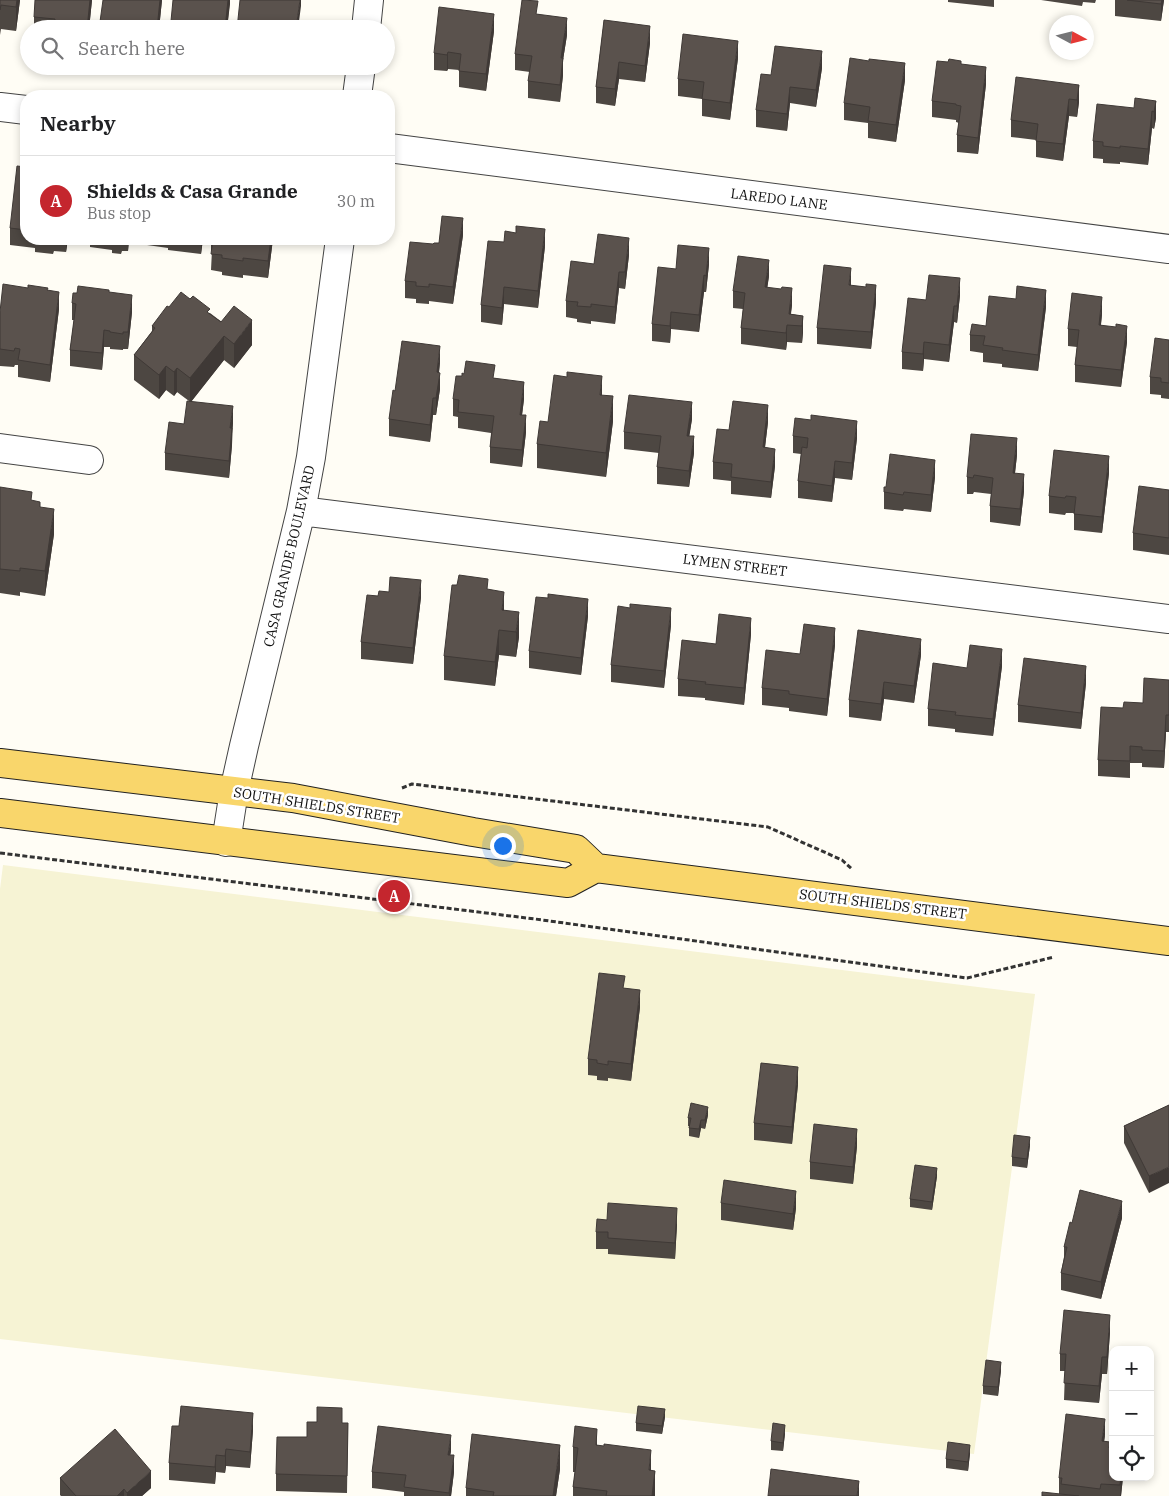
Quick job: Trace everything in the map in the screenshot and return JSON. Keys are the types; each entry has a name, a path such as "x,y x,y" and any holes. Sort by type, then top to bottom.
{"main road":[{"name":"SOUTH SHIELDS STREET","path":"0,764 293,798 473,832 576,849 596,868 1169,941"},
{"path":"0,814 568,883 596,868"}],"street":[{"path":"367,20 369,0"},
{"path":"359,90 360,75"},
{"path":"0,107 20,109"},
{"name":"LAREDO LANE","path":"395,149 1169,250"},
{"name":"CASA GRANDE BOULEVARD","path":"226,842 234,791 246,737 302,511 339,245"},
{"path":"0,448 89,460"},
{"name":"LYMEN STREET","path":"302,511 1169,619"}],"path":[{"path":"412,784 768,827 842,860 855,872"},
{"path":"0,854 544,921 967,978 1053,958 1062,954"}],"shaded area":[{"path":"3,865 1035,994 974,1454 0,1339 0,889"}],"building":[{"path":"0,0 17,0 16,7 1,5 0,10"},
{"path":"35,0 90,0 88,20 55,20 34,17"},
{"path":"103,0 160,0 158,20 100,20"},
{"path":"173,0 228,0 226,20 171,20"},
{"path":"240,0 300,0 297,20 238,20"},
{"path":"522,0 538,1 536,14 567,18 561,58 563,58 560,85 528,81 532,56 515,54"},
{"path":"1127,0 1162,0 1161,4"},
{"path":"439,7 494,14 486,74 459,71 461,54 448,52 447,55 434,53"},
{"path":"604,20 650,26 645,66 619,62 615,89 596,87"},
{"path":"683,34 738,41 730,103 702,99 704,82 678,79"},
{"path":"775,46 822,51 816,90 790,87 787,114 756,110 761,74 771,75"},
{"path":"850,58 905,63 896,125 868,121 870,107 844,103"},
{"path":"949,59 961,61 961,64 986,67 978,138 957,135 961,106 932,101 937,61 948,62"},
{"path":"1016,77 1079,85 1077,100 1069,99 1063,144 1036,141 1038,124 1011,120"},
{"path":"1135,98 1156,101 1154,112 1152,111 1148,149 1103,146 1103,142 1093,141 1097,104 1134,108"},
{"path":"17,166 20,166 20,229 10,228"},
{"path":"442,216 463,218 453,287 429,284 429,287 416,286 416,282 405,281 410,242 439,243"},
{"path":"516,226 545,229 538,291 504,287 502,308 481,305 488,241 504,242 505,231 516,233"},
{"path":"598,234 629,238 625,272 619,272 615,307 591,304 591,307 577,306 578,302 566,301 571,261 594,264"},
{"path":"212,245 270,245 268,261 243,258 243,261 222,258 222,255 211,254"},
{"path":"678,245 709,248 699,315 671,312 670,326 652,324 658,267 676,269"},
{"path":"738,256 769,260 765,287 792,288 789,314 803,316 802,326 787,325 786,333 741,328 745,293 733,291"},
{"path":"824,265 851,268 849,285 866,287 866,284 876,285 871,332 817,328"},
{"path":"929,275 960,278 957,306 954,306 949,345 924,342 923,354 902,352 908,298 926,300"},
{"path":"3,284 28,288 28,285 59,292 50,365 18,360 20,349 15,348 14,351 0,349 0,312"},
{"path":"78,286 132,295 128,332 123,332 123,334 104,330 102,353 70,350 76,304 72,303 73,293 77,293"},
{"path":"1017,286 1046,290 1038,355 1002,350 1003,348 983,345 985,336 970,335 972,324 986,326 989,296 1016,299"},
{"path":"181,292 190,299 193,296 210,309 207,312 221,322 234,306 252,320 234,344 224,336 190,378 177,368 174,372 166,366 159,375 134,355 155,328 152,326 167,306 169,307"},
{"path":"1072,293 1102,297 1099,325 1116,327 1116,324 1127,326 1121,370 1075,365 1079,330 1068,329"},
{"path":"1155,338 1169,340 1169,383 1161,382 1161,378 1150,377"},
{"path":"402,341 440,346 437,372 440,373 436,398 433,398 430,425 389,419"},
{"path":"466,361 495,365 493,378 524,382 520,415 526,415 522,450 490,447 494,416 458,412 459,400 453,399 456,376 464,374"},
{"path":"567,372 602,376 600,395 613,396 606,453 537,444 540,421 548,422 554,375 567,377"},
{"path":"629,395 692,402 687,436 694,436 689,471 657,467 661,436 624,432"},
{"path":"187,401 233,406 229,461 165,453 169,422 184,424"},
{"path":"733,401 768,405 763,447 775,449 771,482 731,477 732,464 713,462 717,429 729,430"},
{"path":"811,415 857,421 852,463 835,461 832,486 798,481 802,447 807,448 808,438 793,436 795,418 811,420"},
{"path":"971,434 1017,438 1013,473 1024,474 1020,509 990,506 993,478 974,475 973,478 967,477"},
{"path":"1054,450 1109,456 1102,517 1074,514 1076,497 1049,496"},
{"path":"890,454 935,460 931,495 904,492 903,495 884,492"},
{"path":"1139,486 1169,490 1169,538 1133,533"},
{"path":"0,487 32,492 31,500 40,502 40,507 54,509 45,571 20,568 20,571 0,569"},
{"path":"459,575 488,579 487,589 504,592 502,610 519,612 516,632 499,630 495,662 444,656 452,585 457,585"},
{"path":"390,577 421,580 413,648 361,642 367,595 378,596 379,591 389,592"},
{"path":"548,594 588,599 581,658 529,651 536,597 548,598"},
{"path":"630,604 671,608 664,671 611,665 618,606 630,608"},
{"path":"719,614 751,618 744,688 678,679 682,640 716,644"},
{"path":"804,624 835,628 827,699 789,694 789,691 762,688 766,650 800,654"},
{"path":"858,630 921,639 914,686 884,682 881,704 849,700"},
{"path":"970,645 1002,649 993,719 955,715 956,712 928,709 933,663 967,668"},
{"path":"1024,658 1086,666 1081,713 1018,705"},
{"path":"1144,678 1169,680 1169,715 1166,715 1164,751 1142,750 1142,747 1130,746 1130,761 1098,760 1101,707 1123,708 1124,702 1143,703"},
{"path":"599,973 625,976 623,988 640,990 631,1064 608,1061 608,1065 597,1063 597,1060 588,1059"},
{"path":"761,1063 798,1067 792,1127 754,1123"},
{"path":"691,1103 708,1107 705,1120 701,1120 699,1129 689,1128 691,1118 688,1118"},
{"path":"1169,1105 1169,1167 1149,1176 1124,1126"},
{"path":"814,1124 857,1129 853,1167 810,1162"},
{"path":"1014,1135 1030,1137 1027,1159 1012,1157"},
{"path":"915,1165 937,1168 932,1202 910,1199"},
{"path":"724,1180 796,1191 793,1214 721,1203"},
{"path":"1080,1190 1122,1201 1101,1282 1061,1273 1067,1247 1064,1247"},
{"path":"608,1203 677,1208 675,1243 608,1238 608,1232 596,1232 597,1219 607,1220"},
{"path":"1064,1310 1110,1315 1107,1357 1102,1357 1099,1386 1064,1383 1066,1354 1060,1354"},
{"path":"986,1360 1001,1362 998,1387 983,1386"},
{"path":"181,1406 253,1413 250,1452 226,1449 225,1456 216,1455 215,1467 169,1463 172,1426 179,1426"},
{"path":"638,1406 665,1409 662,1426 636,1423"},
{"path":"317,1407 342,1408 342,1423 348,1423 347,1476 276,1474 277,1437 307,1437 307,1422 317,1422"},
{"path":"1066,1414 1105,1419 1102,1441 1109,1442 1109,1481 1120,1481 1120,1485 1101,1484 1100,1489 1061,1484 1062,1478 1059,1478"},
{"path":"773,1423 785,1425 783,1443 771,1441"},
{"path":"378,1426 451,1435 448,1455 454,1455 449,1493 404,1487 406,1475 372,1472"},
{"path":"575,1426 597,1429 596,1445 604,1446 604,1444 651,1450 649,1470 655,1471 652,1496 606,1496 607,1491 573,1487 578,1448 573,1447"},
{"path":"115,1429 151,1471 127,1493 124,1489 117,1496 76,1496 60,1478"},
{"path":"472,1434 560,1445 553,1496 493,1496 494,1492 466,1488"},
{"path":"948,1442 970,1445 968,1462 946,1459"},
{"path":"771,1469 859,1481 857,1496 768,1496"},
{"path":"1042,1492 1079,1496 1042,1496"}],"place":[{"name":"Shields & Casa Grande","path":"394,896"}]}
